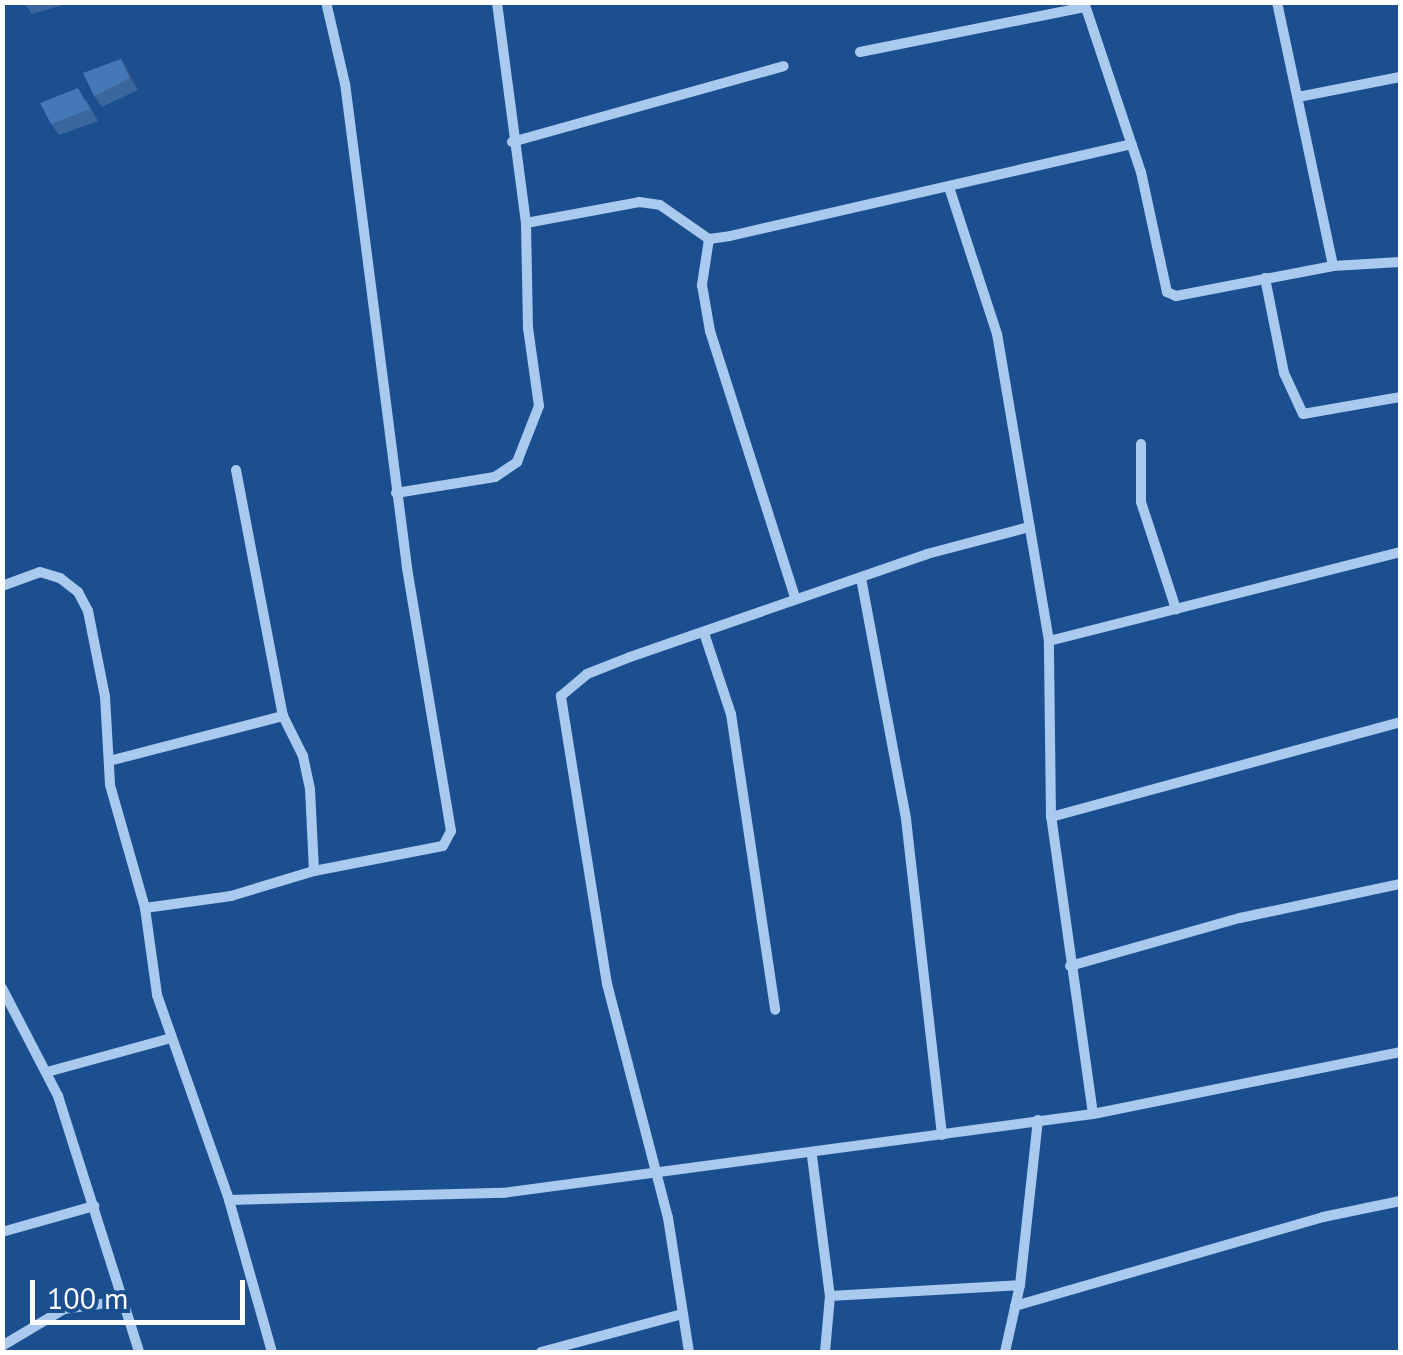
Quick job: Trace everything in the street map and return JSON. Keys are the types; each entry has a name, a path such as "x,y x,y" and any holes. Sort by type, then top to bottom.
{"street":[{"path":"145,908 231,896 314,871 451,840 396,493 345,84 326,2"},
{"path":"396,493 495,478 516,462 532,433 540,406 528,328 526,223 512,142 497,2"},
{"path":"1277,2 1333,266"},
{"path":"860,52 1085,5 1150,206 1160,285 1176,296 1333,266 1400,262"},
{"path":"512,142 784,66"},
{"path":"1298,97 1400,76"},
{"path":"526,223 639,202 660,206 708,239 950,190 1132,144"},
{"path":"950,190 997,334 1049,642 1051,817 1093,1114"},
{"path":"708,239 702,285 710,330 796,598"},
{"path":"1266,278 1284,373 1304,414 1400,398"},
{"path":"1141,444 1141,502 1176,609"},
{"path":"236,470 283,716 306,773 314,871"},
{"path":"689,1352 657,1174 608,984 561,696 587,674 796,598 1029,527"},
{"path":"1049,642 1400,552"},
{"path":"2,586 40,572 78,592 106,697 109,761 145,908 168,1039 229,1200 272,1352"},
{"path":"861,578 906,820 942,1135"},
{"path":"704,633 731,714 775,1010"},
{"path":"109,761 283,716"},
{"path":"1051,817 1400,724"},
{"path":"1070,966 1240,918 1400,884"},
{"path":"2,988 46,1072 140,1352"},
{"path":"46,1072 168,1039"},
{"path":"229,1200 503,1192 812,1156 1093,1114 1400,1052"},
{"path":"1005,1352 1020,1285 1038,1120"},
{"path":"812,1156 830,1296 825,1352"},
{"path":"1015,1306 1323,1217 1400,1201"},
{"path":"2,1232 94,1206"},
{"path":"830,1296 1020,1285"},
{"path":"2,1346 64,1308 122,1301"},
{"path":"541,1352 683,1314"}],"building":[{"path":"121,59 130,78 94,96 83,73"},
{"path":"78,88 90,109 51,124 40,103"}]}
